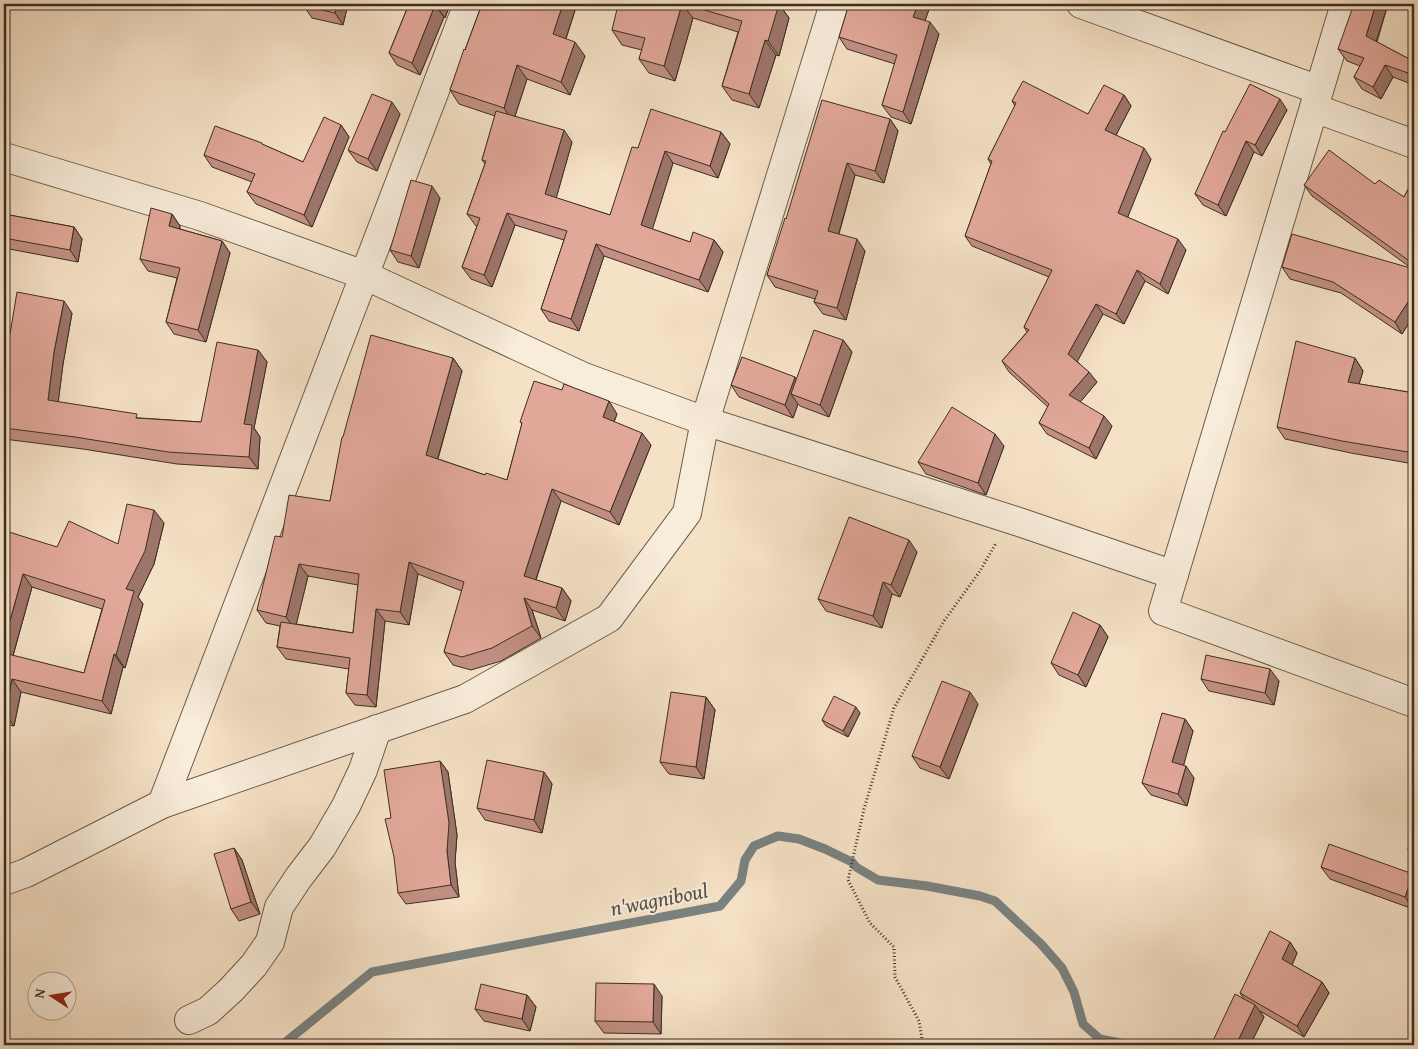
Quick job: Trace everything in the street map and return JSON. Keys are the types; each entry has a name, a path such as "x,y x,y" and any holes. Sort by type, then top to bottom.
{"street":[{"path":"162,804 468,4"},
{"path":"4,881 26,873 162,804 465,699 609,618 687,513 705,421 834,4"},
{"path":"1081,4 1316,99 1414,144"},
{"path":"1345,4 1163,611 1414,703"},
{"path":"4,157 200,216 364,275 584,377 705,421 1022,523 1174,575"},
{"path":"189,1020 208,1011 231,990 270,942 279,908 299,876 322,846 346,806 364,770 377,729"}],"path":[{"path":"923,1045 919,1021 895,977 894,948 870,923 848,880 864,808 894,708 944,621 980,571 998,540 1022,523"}],"building":[{"path":"304,4 337,4 335,13 304,6"},
{"path":"409,4 437,4 412,63 389,53"},
{"path":"482,4 563,4 553,34 575,42 561,82 517,65 504,108 450,90"},
{"path":"627,4 682,4 664,66 639,59 645,38 612,30 618,5 626,8"},
{"path":"684,4 779,4 768,41 765,40 749,94 722,86 742,21"},
{"path":"849,4 918,4 913,17 930,22 903,112 882,105 897,55 839,37"},
{"path":"1354,4 1376,4 1366,36 1413,61 1408,73 1385,65 1373,87 1354,77 1364,58 1338,49"},
{"path":"1023,81 1088,114 1104,85 1124,95 1105,130 1144,148 1118,213 1178,239 1160,284 1137,270 1116,314 1096,304 1068,354 1089,372 1069,395 1104,416 1089,448 1039,423 1049,404 1002,361 1029,330 1024,327 1052,270 965,236 992,161 988,159 1016,103 1012,101"},
{"path":"1250,84 1280,99 1255,145 1246,141 1218,205 1195,194 1223,131 1225,132"},
{"path":"372,94 392,102 368,159 348,150"},
{"path":"822,100 890,119 875,171 847,163 828,231 857,239 837,308 814,302 818,291 767,275"},
{"path":"651,109 721,132 710,166 665,151 641,225 690,242 693,232 714,240 699,280 596,244 571,319 541,309 567,231 507,213 484,275 462,267 480,218 467,214 486,161 482,160 496,111 564,130 545,194 610,215 632,147 638,148"},
{"path":"324,117 341,125 304,215 247,192 255,174 204,155 215,126 262,143 303,162"},
{"path":"1329,150 1375,184 1379,180 1404,197 1414,178 1414,248 1408,260 1304,185"},
{"path":"411,180 432,186 411,256 390,250"},
{"path":"151,208 172,214 169,226 222,241 198,330 166,322 180,268 140,259"},
{"path":"4,214 74,227 70,250 4,238"},
{"path":"1292,234 1414,269 1414,306 1408,302 1395,322 1333,282 1282,267"},
{"path":"17,292 64,301 54,352 48,400 137,414 136,418 201,422 217,342 258,350 244,424 252,425 249,457 168,452 4,428 4,334 10,334"},
{"path":"814,330 843,340 820,405 791,394"},
{"path":"371,335 453,358 426,455 485,475 486,473 507,480 522,423 520,422 534,381 562,390 564,384 609,401 603,417 642,433 610,512 552,489 524,576 562,588 556,608 524,598 532,626 492,648 462,657 444,652 464,582 409,562 400,612 376,609 367,695 346,693 350,658 277,647 281,622 353,633 359,574 299,564 286,617 257,610 275,536 282,537 289,495 330,501 342,437"},
{"path":"1296,341 1355,358 1348,382 1414,393 1414,453 1342,441 1277,427"},
{"path":"742,357 795,377 785,405 731,385"},
{"path":"952,407 995,434 978,483 918,462"},
{"path":"127,504 154,510 145,551 126,589 134,591 116,655 114,654 102,701 12,679 4,713 4,653 84,673 105,600 23,574 4,642 4,550 9,532 57,547 69,521 118,544"},
{"path":"849,517 909,540 891,585 883,582 873,616 818,599"},
{"path":"1073,612 1100,625 1078,675 1051,663"},
{"path":"1206,655 1270,669 1265,693 1201,679"},
{"path":"942,681 970,692 940,767 912,756"},
{"path":"671,692 706,697 696,767 660,762"},
{"path":"834,696 856,707 843,731 822,720"},
{"path":"1162,713 1185,719 1172,762 1186,766 1178,794 1142,783"},
{"path":"487,760 544,772 534,820 477,808"},
{"path":"440,761 449,823 447,851 451,885 398,893 394,857 385,819 391,818 384,770"},
{"path":"1414,834 1414,852 1408,849"},
{"path":"1329,844 1413,874 1405,897 1321,867"},
{"path":"234,848 251,902 231,909 214,854"},
{"path":"1270,931 1290,942 1282,959 1322,982 1297,1026 1240,993"},
{"path":"596,983 654,984 653,1022 595,1021"},
{"path":"481,984 527,995 522,1019 475,1009"},
{"path":"1235,994 1255,1005 1236,1045 1211,1045"}],"waterway":[{"name":"n'wagniboul","path":"282,1045 372,972 720,906 741,881 745,860 754,846 778,836 799,839 825,849 852,862 856,867 878,880 927,886 980,896 995,901 1041,944 1062,968 1074,992 1083,1024 1100,1039 1130,1045"}]}
